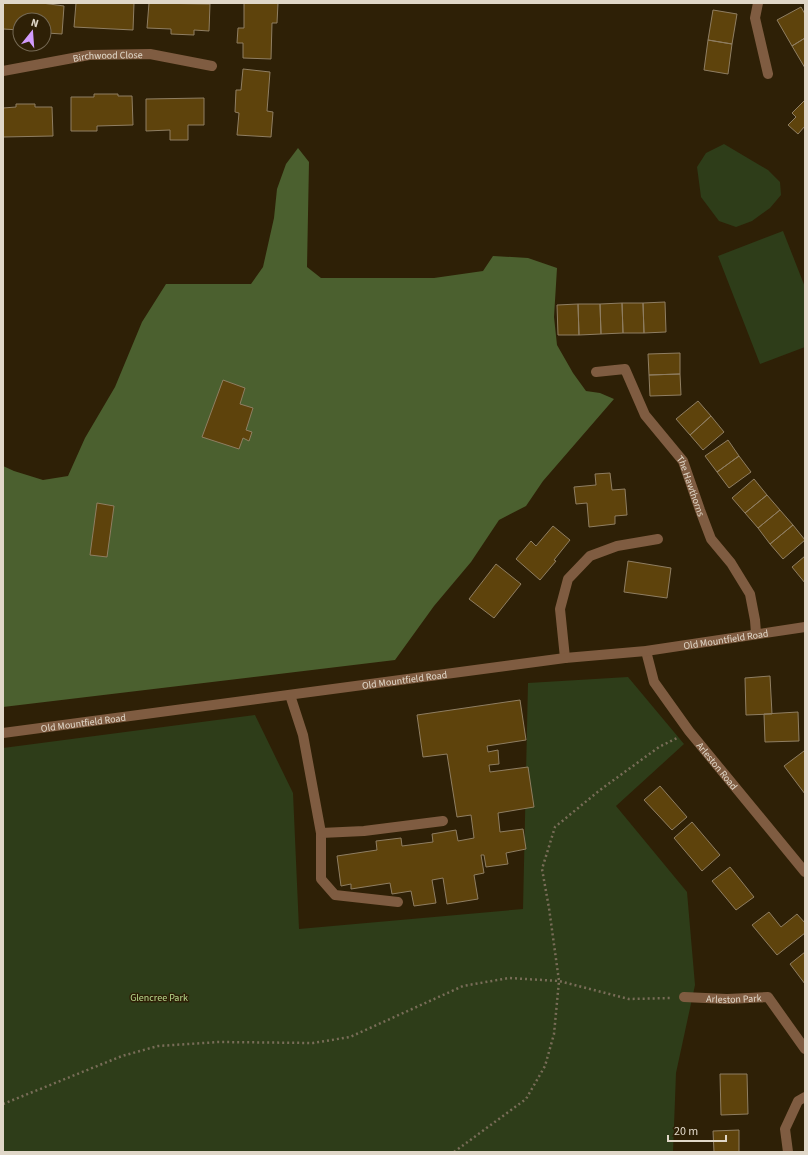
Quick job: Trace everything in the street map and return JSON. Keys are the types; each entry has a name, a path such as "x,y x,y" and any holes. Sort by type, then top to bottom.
{"street":[{"path":"758,3 755,18 768,74"},
{"name":"Birchwood Close","path":"3,71 89,55 150,54 212,66"},
{"name":"The Hawthorns","path":"596,372 625,369 645,415 683,461 711,539 731,563 750,594 756,620 756,634"},
{"path":"565,658 560,609 568,579 590,556 617,546 658,539"},
{"name":"Old Mountfield Road","path":"3,733 565,658 646,651 805,627"},
{"name":"Arleston Road","path":"646,651 654,682 689,730 805,872"},
{"path":"290,695 303,735 321,833 321,878 335,895 398,902"},
{"path":"321,833 364,831 443,821"},
{"name":"Arleston Park","path":"684,998 727,999 768,997 805,1049"},
{"path":"788,1152 785,1129 798,1101 805,1097"}],"path":[{"path":"454,1152 526,1099 545,1066 554,1034 559,981 542,869 555,827 600,790 653,752 689,730"},
{"path":"3,1104 122,1056 158,1046 219,1042 313,1043 350,1037 463,986 509,978 559,981 629,999 684,998"}],"green space":[{"path":"724,144 768,170 780,182 781,195 770,208 752,221 736,227 719,221 701,197 697,167 706,153"},
{"path":"298,148 309,162 307,267 321,278 434,278 483,271 493,256 528,258 557,268 554,317 557,345 573,373 586,391 600,393 614,399 543,481 526,506 499,520 471,562 434,606 395,660 3,707 3,466 43,480 68,476 85,438 115,387 142,322 166,284 251,284 263,267 274,218 277,189 286,164"},
{"path":"783,231 805,287 805,347 760,364 718,256"},
{"name":"Glencree Park","path":"628,677 684,744 616,806 687,892 695,985 676,1073 673,1152 3,1152 3,748 255,715 293,793 299,929 523,909 528,683"}],"building":[{"path":"3,3 42,3 64,6 62,34 52,33 52,12 12,12 12,30 3,29"},
{"path":"76,3 134,3 133,30 74,27"},
{"path":"149,3 210,4 209,31 194,30 194,35 171,34 171,29 147,28"},
{"path":"244,3 278,3 277,23 272,23 271,59 243,58 243,43 237,43 238,28 244,28"},
{"path":"801,7 805,14 805,38 792,46 777,20"},
{"path":"713,10 737,14 732,44 708,40"},
{"path":"805,38 805,68 792,46"},
{"path":"708,40 732,44 728,74 704,70"},
{"path":"243,69 270,72 267,111 273,112 271,137 237,135 239,113 235,112 236,90 241,90"},
{"path":"94,94 118,94 118,96 132,96 133,125 97,126 97,131 71,131 71,97 94,97"},
{"path":"204,98 204,125 188,125 188,140 170,140 170,130 146,131 146,99"},
{"path":"805,100 805,126 798,134 788,125 796,117 792,113"},
{"path":"16,104 35,104 35,107 52,107 53,136 3,137 3,108 16,107"},
{"path":"665,302 666,332 644,333 643,303"},
{"path":"622,303 643,303 644,333 623,333"},
{"path":"622,303 623,333 601,334 600,304"},
{"path":"578,304 600,304 601,334 579,335"},
{"path":"578,304 579,335 558,335 557,305"},
{"path":"680,353 680,374 649,375 648,354"},
{"path":"680,374 681,395 650,396 649,375"},
{"path":"223,380 245,388 240,404 253,408 246,430 252,432 249,441 243,438 239,449 202,437"},
{"path":"698,401 711,416 690,435 676,419"},
{"path":"711,416 724,432 703,450 690,435"},
{"path":"728,440 739,456 717,472 705,456"},
{"path":"739,456 751,472 729,488 717,472"},
{"path":"610,473 612,490 625,489 627,515 615,516 615,524 589,527 587,503 576,504 574,487 596,485 595,474"},
{"path":"754,479 767,495 745,513 732,498"},
{"path":"767,495 780,510 758,528 745,513"},
{"path":"97,503 114,506 107,557 90,555"},
{"path":"780,510 793,525 770,544 758,528"},
{"path":"793,525 805,540 783,559 770,544"},
{"path":"553,526 570,540 554,560 556,561 540,580 516,559 531,541 536,546"},
{"path":"805,556 805,583 792,567"},
{"path":"628,561 671,568 667,598 624,592"},
{"path":"496,564 521,584 494,618 469,599"},
{"path":"770,676 772,714 746,715 745,678"},
{"path":"520,700 526,740 487,746 488,752 498,750 499,764 489,765 490,772 528,767 534,807 498,813 500,832 523,829 526,849 506,853 508,864 486,867 484,855 481,855 484,873 474,875 478,899 447,904 443,878 432,880 436,903 414,906 411,891 392,894 390,883 351,889 351,884 341,886 337,856 377,850 376,841 401,838 402,846 433,842 432,834 456,830 458,841 474,838 471,815 457,817 447,754 423,757 417,715"},
{"path":"798,712 799,741 765,742 764,714"},
{"path":"804,751 805,753 805,794 784,766"},
{"path":"660,786 687,817 672,830 644,800"},
{"path":"692,822 720,855 702,871 674,838"},
{"path":"730,867 754,897 736,910 712,881"},
{"path":"769,912 781,927 797,914 805,923 805,933 777,955 752,925"},
{"path":"805,952 805,984 790,964"},
{"path":"720,1074 747,1074 748,1114 721,1115"},
{"path":"739,1130 739,1152 714,1152 713,1131"}]}
